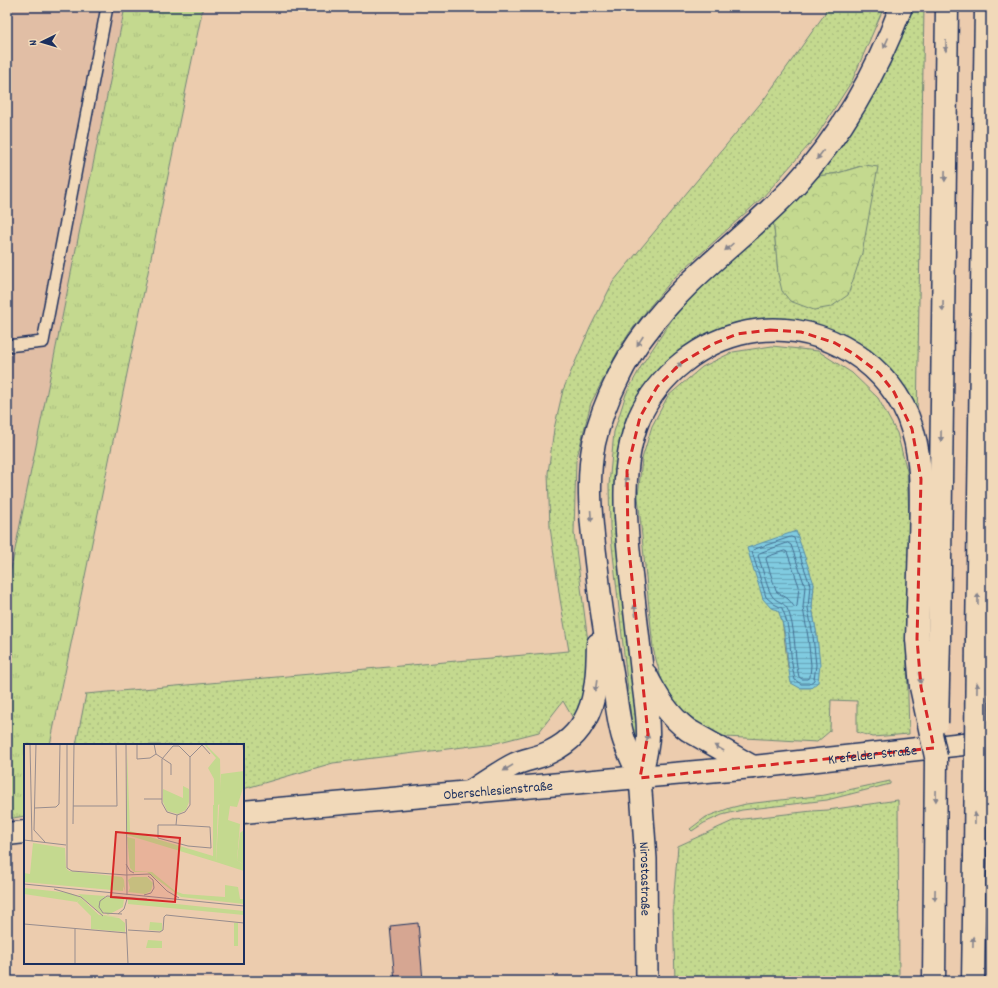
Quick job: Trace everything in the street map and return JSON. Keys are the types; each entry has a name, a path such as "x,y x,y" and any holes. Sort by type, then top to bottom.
{"main road":[{"path":"640,778 623,736 599,591 589,489 594,441 604,407 620,375 647,330 666,308 696,278 787,194 832,139 855,105 871,76 901,7"},
{"path":"934,981 947,7"},
{"path":"973,981 986,7"},
{"path":"640,778 648,734 625,500 628,465 635,430 640,417 657,387 681,363 724,339 759,330 780,330 811,334 842,346 879,373 894,392 907,416 917,446 921,479 917,639 921,687 936,757"},
{"path":"980,420 991,490"},
{"path":"470,792 515,764 536,758 552,751 569,739 583,724 589,713 594,698 597,678 599,591"},
{"path":"641,667 658,698 672,716 682,725 688,730 753,767"},
{"name":"Krefelder Straße","path":"753,767 991,741"},
{"name":"Oberschlesienstraße","path":"244,812 753,767"},
{"path":"7,834 24,832"}],"street":[{"name":"Nirostastraße","path":"640,778 646,853 647,981"}],"lane":[{"path":"7,346 43,342 107,7"}],"highlighted area":[{"path":"770,330 801,332 835,343 854,354 879,373 894,392 912,429 921,479 917,639 921,687 934,748 640,778 648,734 628,540 627,471 640,417 657,387 681,363 713,344 737,334"}],"shaded area":[{"path":"7,7 125,7 7,589"}],"green space":[{"path":"125,7 203,7 50,744 24,744 24,816 7,819 7,589"},
{"path":"827,7 884,7 852,81 816,137 763,197 673,279 651,305 619,349 591,403 576,461 574,533 591,665 587,690 574,720 563,701 539,732 496,743 333,763 244,789 244,744 76,744 86,694 569,651 550,527 548,473 554,429 563,390 590,328 613,282 765,98 824,15"},
{"path":"910,7 924,7 917,419 824,331 708,339 627,432 637,688 637,736 633,736 610,527 609,485 614,432 626,394 643,363 673,318 708,278 773,216 778,274 864,165 838,173 819,176 799,191"},
{"path":"865,165 878,167 862,253 848,295 831,307 814,310 790,301 782,291 778,274 773,216 799,191 819,176 838,173"},
{"path":"772,346 818,351 852,373 878,398 897,433 907,471 910,538 906,623 909,734 873,737 857,732 857,701 831,700 830,731 817,742 726,737 704,727 677,706 663,686 653,648 638,496 642,459 652,426 668,396 702,367 733,352","holes":["814,584 812,607 817,636 788,668 782,619 778,610"]},
{"path":"890,781 890,784 827,800 742,810 722,815 704,823 692,831 690,829 706,817 746,804 825,795"},
{"path":"898,800 899,981 675,981 673,904 678,846 735,820 828,810"}],"water":[{"path":"796,531 814,584 812,607 820,665 818,682 811,688 800,688 791,683 784,628 778,610 771,608 763,599 747,548"}],"building":[{"path":"418,923 423,981 395,981 390,926"}]}
